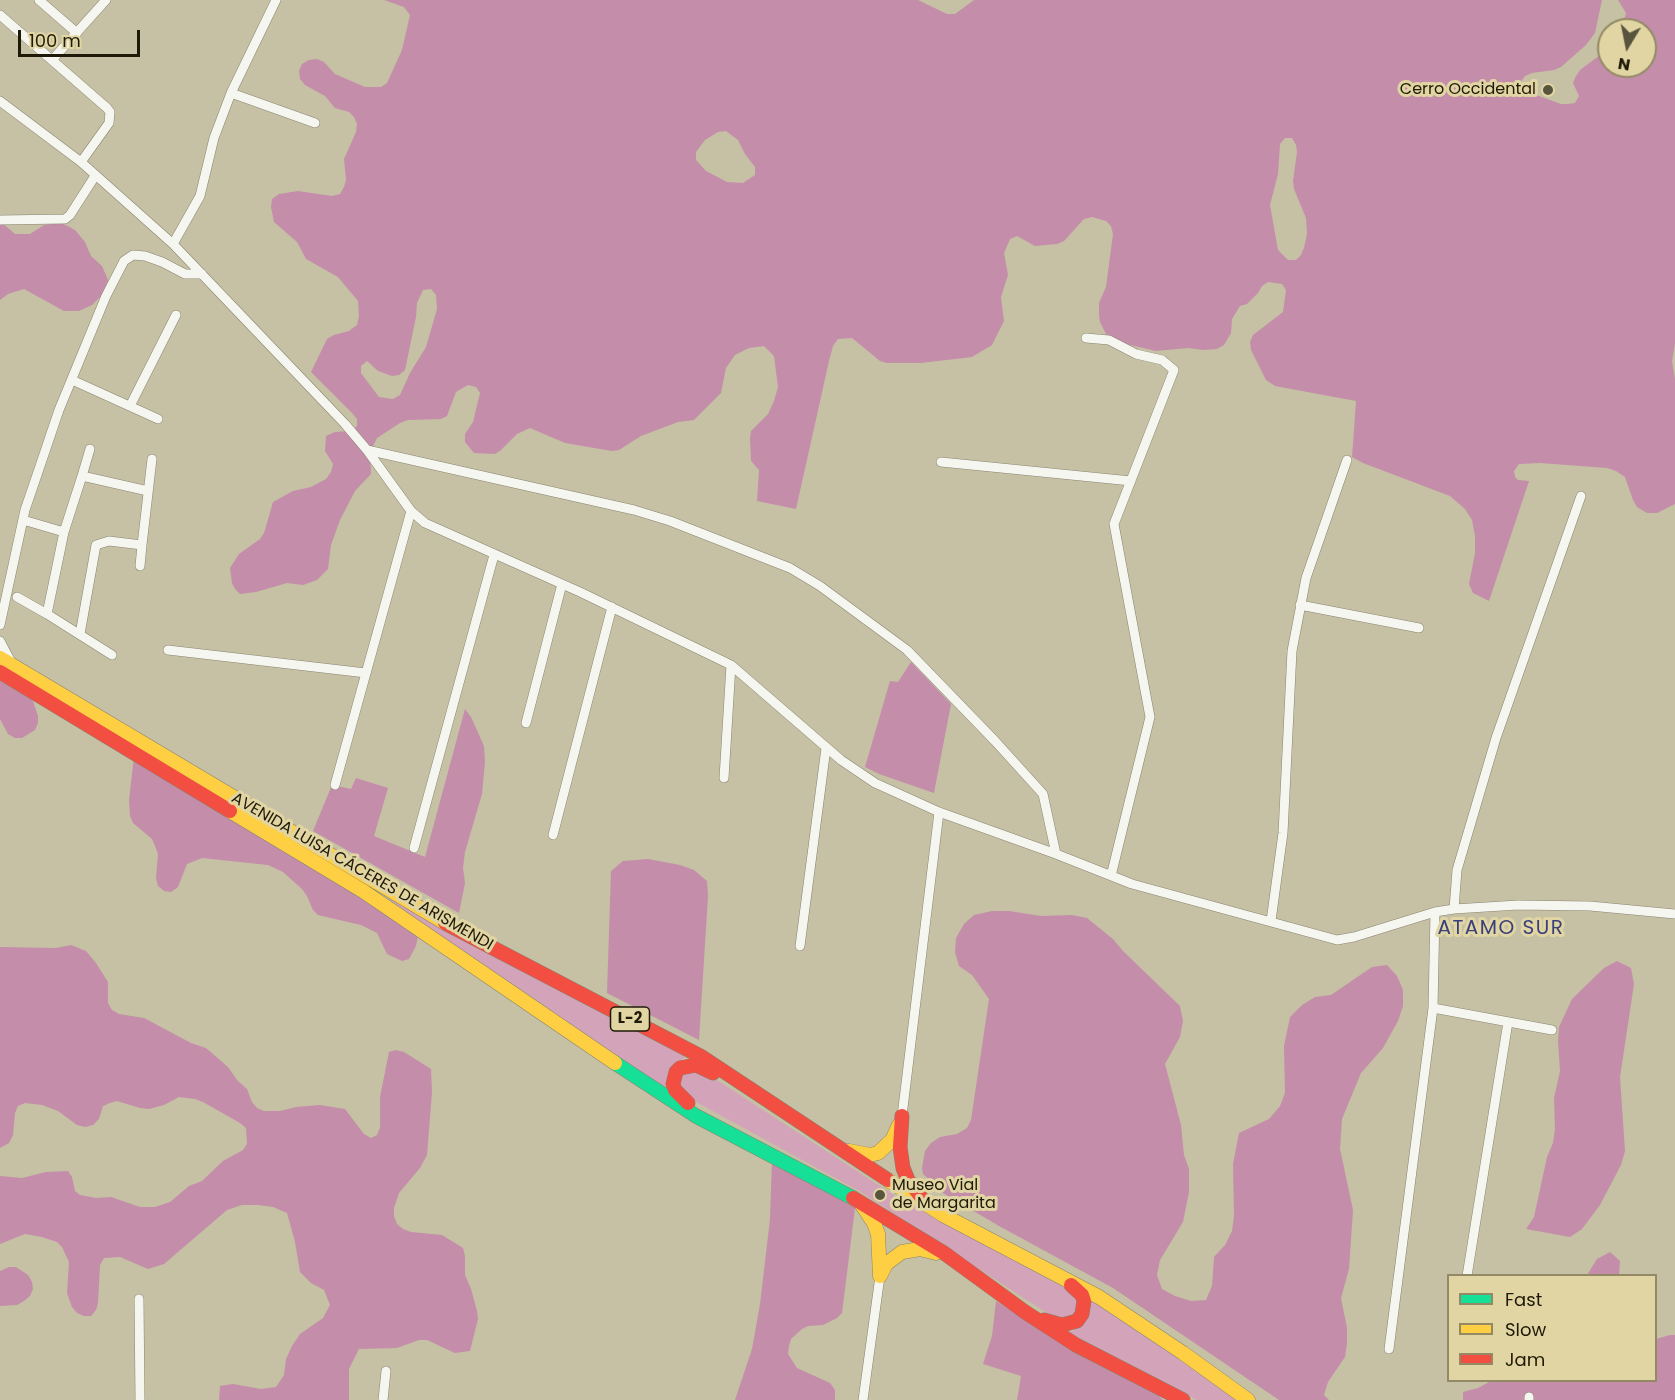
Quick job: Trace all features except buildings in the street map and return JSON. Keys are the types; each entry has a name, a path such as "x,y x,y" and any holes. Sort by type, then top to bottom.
{"main road":[{"name":"AVENIDA LUISA CÁCERES DE ARISMENDI","path":"0,658 413,906 702,1057 929,1206 1091,1291 1248,1400"},
{"name":"AVENIDA LUISA CÁCERES DE ARISMENDI","path":"0,672 363,891 696,1116 857,1200 949,1257 1025,1312 1076,1345 1183,1400"},
{"path":"761,1149 678,1095 673,1084 676,1072 689,1065 704,1068 817,1133"},
{"path":"842,1150 861,1154 878,1154 892,1140 902,1116"},
{"path":"902,1116 900,1147 903,1168 908,1180 929,1206"},
{"path":"857,1200 869,1214 878,1234 880,1276"},
{"path":"880,1276 886,1263 902,1252 920,1249 949,1257"},
{"path":"1025,1312 1053,1324 1062,1325 1077,1321 1082,1314 1084,1301 1082,1295 1047,1268"}],"street":[{"path":"39,0 77,33"},
{"path":"52,60 106,0"},
{"path":"173,244 200,196 214,138 231,93 276,0"},
{"path":"0,15 110,112 109,123 81,162"},
{"path":"231,93 315,123"},
{"path":"0,101 81,162 173,244 324,401 367,450 411,511 425,523 612,607 731,665 826,748 875,783 939,812 1132,884 1337,940 1435,912 1454,909 1518,905 1590,906 1675,914"},
{"path":"0,220 65,219 70,215 95,176"},
{"path":"0,625 23,520 59,410 106,296 124,261 132,255 145,256 185,274 202,274"},
{"path":"130,406 176,315"},
{"path":"1086,338 1109,339 1136,354 1162,360 1174,370 1114,524 1150,717 1111,876"},
{"path":"72,380 158,418"},
{"path":"47,614 64,532 90,449"},
{"path":"367,450 634,510 670,521 790,567 820,586 907,650 995,741 1043,794 1056,854"},
{"path":"140,566 152,459"},
{"path":"1271,921 1283,833 1292,651 1306,578 1347,460"},
{"path":"941,462 1131,481"},
{"path":"82,476 148,491"},
{"path":"1454,909 1457,870 1496,738 1581,496"},
{"path":"335,785 411,511"},
{"path":"23,520 64,532"},
{"path":"80,634 96,544 109,541 142,545"},
{"path":"414,848 494,555"},
{"path":"526,723 562,584"},
{"path":"17,597 112,655"},
{"path":"1300,605 1419,628"},
{"path":"553,835 612,607"},
{"path":"0,641 14,666"},
{"path":"168,650 366,674"},
{"path":"724,777 731,665"},
{"path":"800,946 826,748"},
{"path":"902,1116 939,812"},
{"path":"1389,1349 1433,1008 1435,912"},
{"path":"1433,1008 1552,1030"},
{"path":"1467,1274 1508,1022"},
{"path":"863,1400 880,1276"},
{"path":"139,1299 140,1400"},
{"path":"383,1400 386,1371"}],"shaded area":[{"path":"384,0 918,0 947,14 955,14 974,0 1602,0 1595,33 1586,45 1561,67 1532,73 1525,76 1520,83 1528,92 1561,104 1568,104 1575,103 1579,96 1573,83 1576,76 1580,70 1597,57 1597,78 1657,78 1657,18 1625,18 1626,13 1618,0 1675,0 1675,343 1672,361 1675,379 1675,504 1657,513 1647,513 1637,507 1625,477 1607,468 1540,463 1519,464 1514,471 1515,477 1518,480 1529,481 1489,601 1473,593 1469,584 1475,553 1475,536 1472,520 1465,509 1450,496 1352,457 1356,401 1275,386 1266,380 1251,350 1250,342 1253,335 1283,312 1286,290 1282,284 1268,282 1247,304 1240,306 1232,319 1231,333 1224,345 1217,349 1188,348 1156,351 1109,340 1100,322 1099,303 1106,287 1113,234 1111,226 1106,221 1092,217 1084,219 1064,241 1057,244 1035,246 1017,236 1010,239 1004,253 1008,275 1001,297 1004,321 992,345 972,357 921,363 887,363 880,361 852,338 838,339 833,346 829,361 796,509 757,501 759,470 751,461 751,431 768,414 778,387 774,356 764,346 749,348 735,355 726,368 721,393 694,420 678,422 641,436 619,450 612,451 565,443 530,428 517,434 495,454 474,453 465,442 465,434 473,422 480,393 476,387 468,385 456,392 447,416 441,419 408,420 377,438 370,452 371,474 355,491 340,520 331,545 328,569 317,580 303,585 287,583 240,594 232,583 230,568 239,554 260,539 264,533 273,502 293,491 311,487 326,479 333,464 325,451 326,436 335,432 351,431 357,426 357,419 352,413 311,372 327,339 349,331 357,325 358,301 338,277 306,259 297,242 274,222 271,207 272,199 279,194 298,191 332,196 340,194 346,180 344,159 356,132 357,124 354,117 349,112 335,108 325,96 305,85 300,79 299,71 302,64 317,59 324,62 335,74 365,87 381,87 387,83 402,50 410,15 404,7","holes":["726,131 738,140 755,167 755,175 743,183 727,182 706,171 696,160 696,152 705,140 718,132","1285,138 1292,138 1296,145 1294,189 1306,218 1307,234 1304,248 1296,260 1288,260 1278,250 1270,205 1278,174 1280,144","431,289 436,295 437,309 426,347 400,395 393,399 379,397 361,373 361,366 367,361 378,371 392,376 399,375 405,370 417,303 423,290"]},
{"path":"0,221 15,234 30,234 44,225 62,223 75,230 85,242 91,256 102,266 108,280 103,294 92,305 79,311 64,311 24,289 8,294 0,300"},
{"path":"911,662 951,704 934,793 865,767 890,681 898,682"},
{"path":"0,678 29,695 33,701 38,723 35,730 22,738 15,738 8,734 0,719"},
{"path":"465,709 484,746 485,762 482,794 465,852 463,868 465,883 459,913 313,831 332,785 351,789 356,778 388,788 374,836 425,857"},
{"path":"134,757 415,929 418,936 416,946 409,959 402,961 387,954 377,933 361,925 318,915 302,889 283,872 268,865 202,858 187,864 178,887 171,892 164,891 158,886 156,878 158,854 152,839 133,823 130,816 129,800"},
{"path":"648,859 694,870 707,881 699,1040 607,993 611,871 623,861"},
{"path":"388,898 686,1056 669,1071 665,1088 387,900"},
{"path":"992,911 1041,916 1072,915 1087,918 1113,939 1180,1006 1183,1021 1180,1037 1165,1064 1181,1125 1184,1155 1189,1169 1189,1192 1183,1222 1160,1260 1157,1275 1162,1289 1191,1301 1206,1300 1212,1286 1214,1257 1225,1245 1232,1231 1233,1164 1239,1133 1269,1119 1280,1106 1285,1093 1284,1046 1290,1017 1302,1005 1315,997 1331,995 1372,967 1387,965 1397,976 1403,990 1403,1006 1398,1021 1383,1048 1361,1073 1342,1119 1340,1149 1353,1210 1349,1269 1341,1298 1347,1328 1347,1343 1345,1357 1328,1382 1324,1395 1329,1400 1279,1400 1113,1288 943,1193 923,1174 925,1151 931,1143 940,1137 957,1134 967,1128 971,1120 989,999 972,975 959,966 955,952 956,938 964,924 974,915"},
{"path":"71,945 86,951 108,982 108,1003 112,1010 119,1014 144,1018 191,1043 206,1048 228,1067 247,1089 252,1102 264,1111 320,1105 345,1109 364,1134 371,1138 377,1135 380,1128 380,1097 389,1052 396,1050 404,1052 431,1069 432,1092 427,1155 420,1168 399,1193 394,1216 397,1224 403,1229 442,1235 463,1248 465,1275 478,1319 470,1351 455,1353 427,1340 419,1340 397,1348 359,1349 349,1369 349,1400 219,1400 220,1386 233,1384 261,1389 276,1387 284,1375 286,1359 292,1346 300,1334 323,1318 330,1305 324,1290 311,1283 300,1272 287,1213 273,1207 258,1205 242,1205 227,1210 164,1264 148,1269 120,1257 104,1258 100,1265 98,1303 91,1316 77,1313 72,1307 67,1293 69,1262 57,1242 25,1234 0,1244 0,1176 22,1178 46,1172 68,1171 75,1191 80,1195 96,1198 111,1197 140,1207 155,1207 170,1202 189,1186 202,1181 223,1161 243,1150 247,1144 246,1128 240,1123 203,1102 179,1097 164,1105 149,1109 117,1101 110,1103 103,1106 99,1119 93,1125 85,1127 77,1125 58,1111 42,1105 25,1103 18,1106 15,1113 13,1135 9,1143 0,1148 0,947 56,948"},
{"path":"1617,961 1631,968 1634,984 1620,1077 1625,1151 1621,1165 1600,1205 1582,1229 1570,1237 1526,1229 1534,1217 1547,1157 1553,1143 1554,1098 1560,1071 1559,1027 1572,999 1604,968"},
{"name":"Museo Vial de Margarita","path":"681,1073 706,1073 900,1199 1072,1291 1079,1306 1069,1320 1053,1317 859,1191 687,1097 681,1093 679,1077"},
{"path":"772,1160 855,1208 842,1313 823,1325 808,1326 802,1329 791,1339 788,1354 797,1368 830,1383 835,1390 835,1400 735,1400 752,1349 760,1304 770,1219"},
{"path":"1610,1252 1620,1261 1619,1274 1588,1274 1597,1259"},
{"path":"16,1267 28,1275 33,1289 30,1296 17,1305 0,1306 0,1271"},
{"path":"1091,1299 1241,1400 1197,1400 1070,1335 1069,1332 1075,1330"},
{"path":"996,1301 1084,1357 1158,1395 1163,1400 1017,1400 1021,1376 983,1364 992,1336"},
{"path":"1675,1335 1675,1400 1463,1400 1463,1392 1489,1382 1657,1382 1657,1339"}],"traffic: fast":[{"path":"615,1063 696,1116 853,1198"}],"traffic: slow":[{"path":"0,658 445,923"},
{"path":"230,811 363,891 615,1063"},
{"path":"849,1151 870,1155 878,1153 892,1140 899,1125"},
{"path":"888,1180 943,1215 1099,1297 1248,1400"},
{"path":"862,1205 874,1223 878,1234 880,1276"},
{"path":"880,1276 886,1264 902,1252 920,1249 936,1253"}],"traffic: jam":[{"path":"0,672 230,811"},
{"path":"445,923 702,1057 888,1180"},
{"path":"688,1103 675,1090 673,1084 676,1072 680,1068 696,1065 713,1073"},
{"path":"902,1116 900,1147 903,1168 908,1180 921,1197"},
{"path":"853,1198 944,1253 1025,1312 1076,1345 1183,1400"},
{"path":"1044,1320 1062,1325 1077,1321 1082,1314 1084,1301 1082,1295 1071,1285"}],"place":[{"name":"Cerro Occidental","path":"1548,90"},
{"name":"Museo Vial de Margarita","path":"880,1195"}],"district":[{"name":"ATAMO SUR","path":"1501,929"}]}
